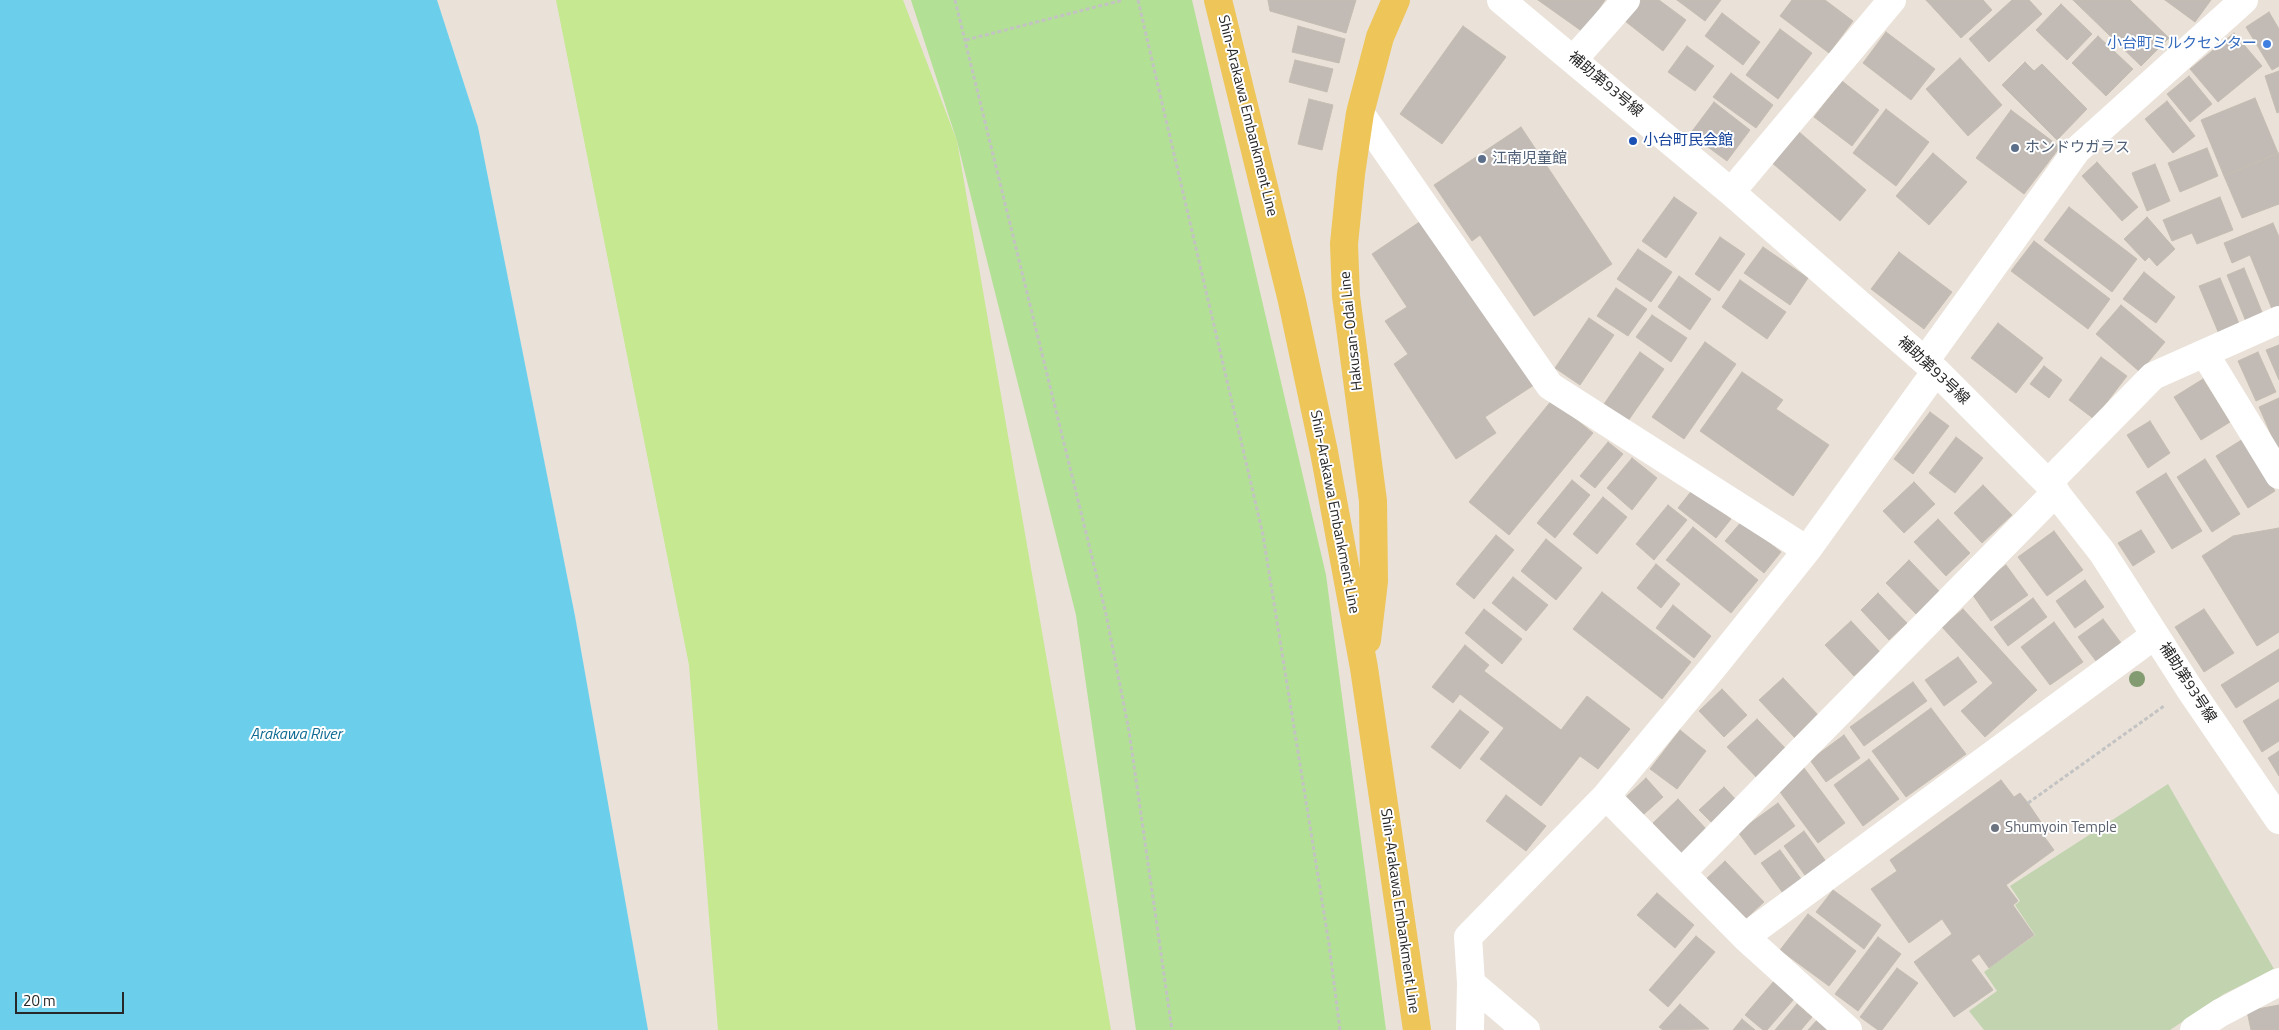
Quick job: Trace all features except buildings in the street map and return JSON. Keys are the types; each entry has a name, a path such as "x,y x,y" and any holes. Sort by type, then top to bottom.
{"main road":[{"name":"Shin-Arakawa Embankment Line","path":"1218,0 1292,301 1324,452 1364,668 1417,1030"},
{"name":"Hakusan-Odai Line","path":"1364,668 1374,581 1373,500 1346,296 1344,244 1351,174 1360,113 1380,37 1396,0"}],"street":[{"name":"補助第93号線","path":"1501,0 1731,192 1930,366 2052,487 2102,552 2189,688 2279,820"},
{"path":"1574,59 1626,0"},
{"path":"1731,192 1892,0"},
{"path":"1470,1030 1471,983 1468,937 1606,796 1715,665 1807,550 2077,150 2235,3"},
{"path":"1360,113 1550,386 1807,550"},
{"path":"1682,872 2052,487 2154,376 2279,320"},
{"path":"2205,354 2279,475"},
{"path":"1745,937 2155,635"},
{"path":"1606,796 1745,937 1848,1030"},
{"path":"2194,1030 2223,1022 2279,982"},
{"path":"1471,983 1526,1030"}],"path":[{"path":"955,0 1106,614 1130,731 1172,1030"},
{"path":"966,40 1123,0"},
{"path":"1138,0 1264,535 1329,944 1340,1030"},
{"path":"2028,803 2189,688"}],"green space":[{"path":"556,0 903,0 957,141 1111,1030 718,1030 689,665"},
{"path":"911,0 1192,0 1326,575 1386,1030 1136,1030 1076,615 957,141"},
{"path":"2168,784 2274,969 2224,994 2170,1030 1984,1030 1969,1011 1997,991 1984,972 2035,935 2015,905 2020,901 2010,886"}],"water":[{"name":"Arakawa River","path":"0,0 437,0 478,127 575,616 648,1030 0,1030"}],"place":[{"name":"小台町ミルクセンター","path":"2267,44"},
{"name":"小台町民会館","path":"1633,141"},
{"name":"ホンドウガラス","path":"2015,148"},
{"name":"江南児童館","path":"1482,159"},
{"name":"Shumyoin Temple","path":"1995,828"}]}
